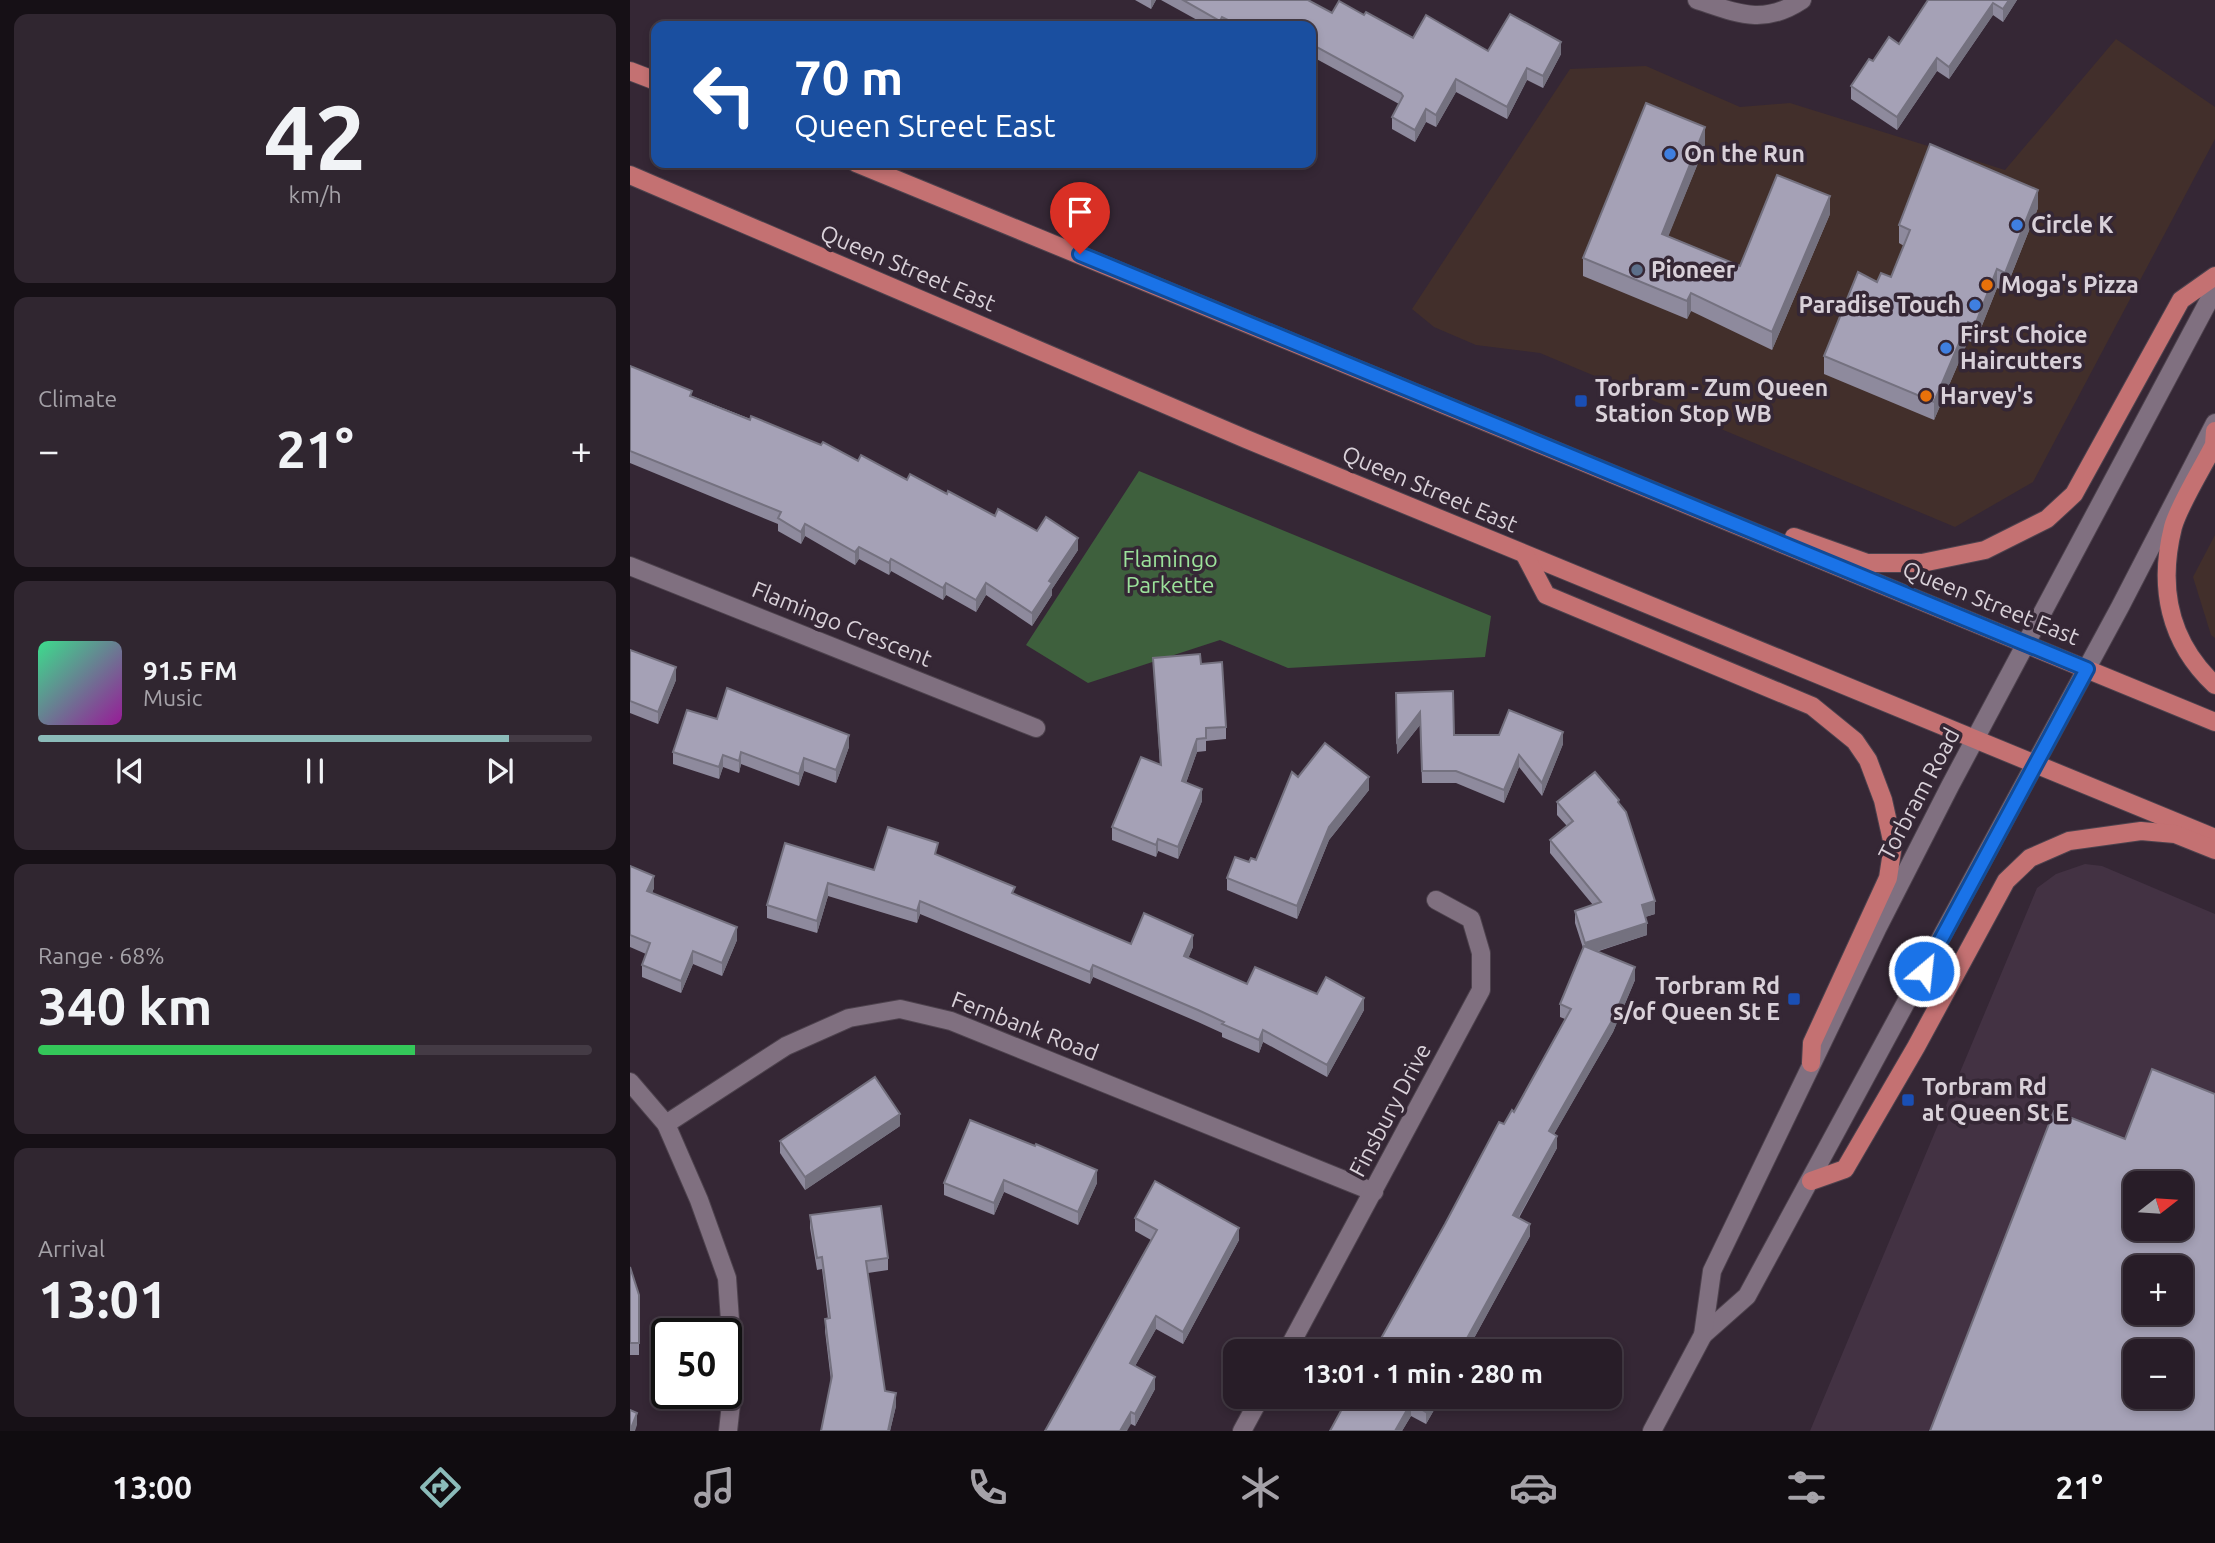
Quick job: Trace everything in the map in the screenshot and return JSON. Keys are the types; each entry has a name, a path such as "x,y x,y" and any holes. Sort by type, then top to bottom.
{"main road":[{"path":"1697,0 1746,16 1784,12 1802,0"},
{"path":"630,71 651,79"},
{"name":"Queen Street East","path":"868,168 1353,365 1729,523 2215,722"},
{"name":"Queen Street East","path":"630,175 1182,412 2215,838"},
{"path":"1729,523 1751,520 1867,563 1922,564 1985,550 2047,519 2074,495 2181,300 2215,276"},
{"name":"Torbram Road","path":"1652,1431 1703,1335 1712,1271 1877,929 2215,289"},
{"name":"Torbram Road","path":"1703,1335 1747,1296 2087,669 2215,424"},
{"path":"2215,431 2214,444 2174,525 2165,577 2171,610 2182,645 2198,669 2215,685"},
{"path":"1525,555 1546,595 1811,706 1855,741 1868,760 1883,800 1893,845 1888,878 1812,1043 1811,1063"},
{"name":"Flamingo Crescent","path":"630,566 1035,728"},
{"path":"1811,1181 1845,1168 1916,1046 2006,881 2030,858 2069,841 2141,831 2175,834 2215,850"},
{"name":"Finsbury Drive","path":"1294,1339 1481,990 1481,953 1471,919 1436,900"},
{"name":"Fernbank Road","path":"666,1124 786,1046 849,1018 900,1009 951,1021 1374,1192"},
{"path":"630,1082 666,1124 699,1200 727,1278 734,1377 728,1431"},
{"path":"1242,1431 1255,1409"}],"shaded area":[{"path":"2116,39 2215,107 2215,139 2033,482 1955,527 1540,353 1476,345 1434,327 1412,309 1570,69 1646,66 1740,107 1790,103 2005,170"},
{"path":"2215,535 2215,638 2211,635 2193,577"},
{"path":"2085,864 2102,866 2215,914 2215,1431 1810,1431 2037,888 2056,874"}],"green space":[{"name":"Flamingo Parkette","path":"1139,471 1491,616 1485,657 1288,668 1220,640 1088,683 1026,645"}],"building":[{"path":"1183,0 1308,0 1332,13 1339,1 1364,15 1366,12 1413,38 1426,15 1488,51 1510,14 1561,42 1543,76 1527,68 1507,107 1456,79 1436,115 1426,109 1415,130 1392,117 1403,96 1401,93 1316,47 1316,21 1230,21 1222,17 1220,21"},
{"path":"1928,0 2009,0 2003,9 1993,3 1949,67 1937,58 1897,117 1851,86 1869,59 1873,61 1889,37 1899,44"},
{"path":"1646,103 1705,127 1662,234 1740,266 1777,175 1830,196 1772,332 1691,293 1687,301 1583,258"},
{"path":"1930,144 2038,190 2005,273 1997,269 1975,325 1968,322 1934,402 1824,356 1858,272 1877,282 1881,273 1891,277 1910,230 1899,225"},
{"path":"630,366 692,391 690,396 750,420 751,416 821,445 823,442 858,461 861,455 907,480 910,474 995,516 998,509 1037,531 1046,517 1078,538 1049,581 1052,583 1032,613 986,583 976,600 946,583 943,588 891,559 889,563 859,547 855,552 805,524 801,532 778,518 781,512 630,451"},
{"path":"630,650 676,667 658,712 630,701"},
{"path":"1200,654 1201,664 1222,662 1226,727 1206,728 1206,738 1197,739 1182,781 1202,789 1178,847 1158,839 1156,845 1112,827 1141,757 1161,765 1153,658"},
{"path":"727,688 849,735 836,770 804,758 799,774 741,752 739,761 723,755 719,767 673,752 687,710 717,719"},
{"path":"1453,691 1454,735 1499,735 1509,710 1563,732 1542,783 1519,755 1504,790 1456,771 1422,771 1420,712 1397,742 1396,693"},
{"path":"1325,743 1369,777 1329,827 1297,906 1227,878 1235,857 1249,862 1251,858 1256,860 1292,772 1298,777"},
{"path":"1595,772 1626,812 1655,901 1642,905 1647,923 1585,943 1575,911 1601,902 1550,840 1573,821 1557,802"},
{"path":"888,827 938,843 935,854 1015,887 1012,893 1131,944 1144,913 1193,935 1184,956 1247,984 1255,967 1317,994 1326,977 1364,998 1327,1065 1263,1030 1259,1040 1198,1010 1093,965 1090,972 920,901 917,911 828,883 817,921 767,905 785,843 874,870"},
{"path":"630,866 654,876 647,891 737,927 722,963 693,951 681,981 642,965 650,943 630,935"},
{"path":"1584,946 1635,967 1613,1019 1549,1131 1557,1136 1513,1215 1530,1224 1467,1339 1381,1339 1499,1122 1504,1124 1512,1110 1514,1112 1571,1009 1560,1004"},
{"path":"2152,1069 2215,1094 2215,1431 1930,1431 2054,1111 2125,1139"},
{"path":"875,1077 900,1114 805,1177 780,1141"},
{"path":"970,1120 1097,1170 1078,1212 1004,1180 994,1203 944,1183"},
{"path":"1155,1181 1239,1228 1183,1332 1156,1316 1130,1363 1155,1377 1135,1414 1131,1412 1120,1431 1045,1431 1157,1230 1135,1218"},
{"path":"881,1206 888,1258 866,1261 885,1391 896,1393 888,1431 821,1431 832,1376 825,1319 830,1318 822,1257 817,1258 810,1215"},
{"path":"630,1267 639,1295 639,1343 630,1343"},
{"path":"1342,1409 1408,1409 1395,1431 1330,1431"},
{"path":"630,1410 637,1413 630,1431"}],"place":[{"name":"On the Run","path":"1670,154"},
{"name":"Circle K","path":"2017,225"},
{"name":"Pioneer","path":"1637,270"},
{"name":"Moga's Pizza","path":"1987,285"},
{"name":"Paradise Touch","path":"1975,305"},
{"name":"First Choice Haircutters","path":"1946,348"},
{"name":"Harvey's","path":"1926,396"},
{"name":"Torbram - Zum Queen Station Stop WB","path":"1581,401"},
{"name":"Torbram Rd s/of Queen St E","path":"1794,999"},
{"name":"Torbram Rd at Queen St E","path":"1908,1100"}],"route":[{"path":"1080,254 2087,669 1924,971"}]}
